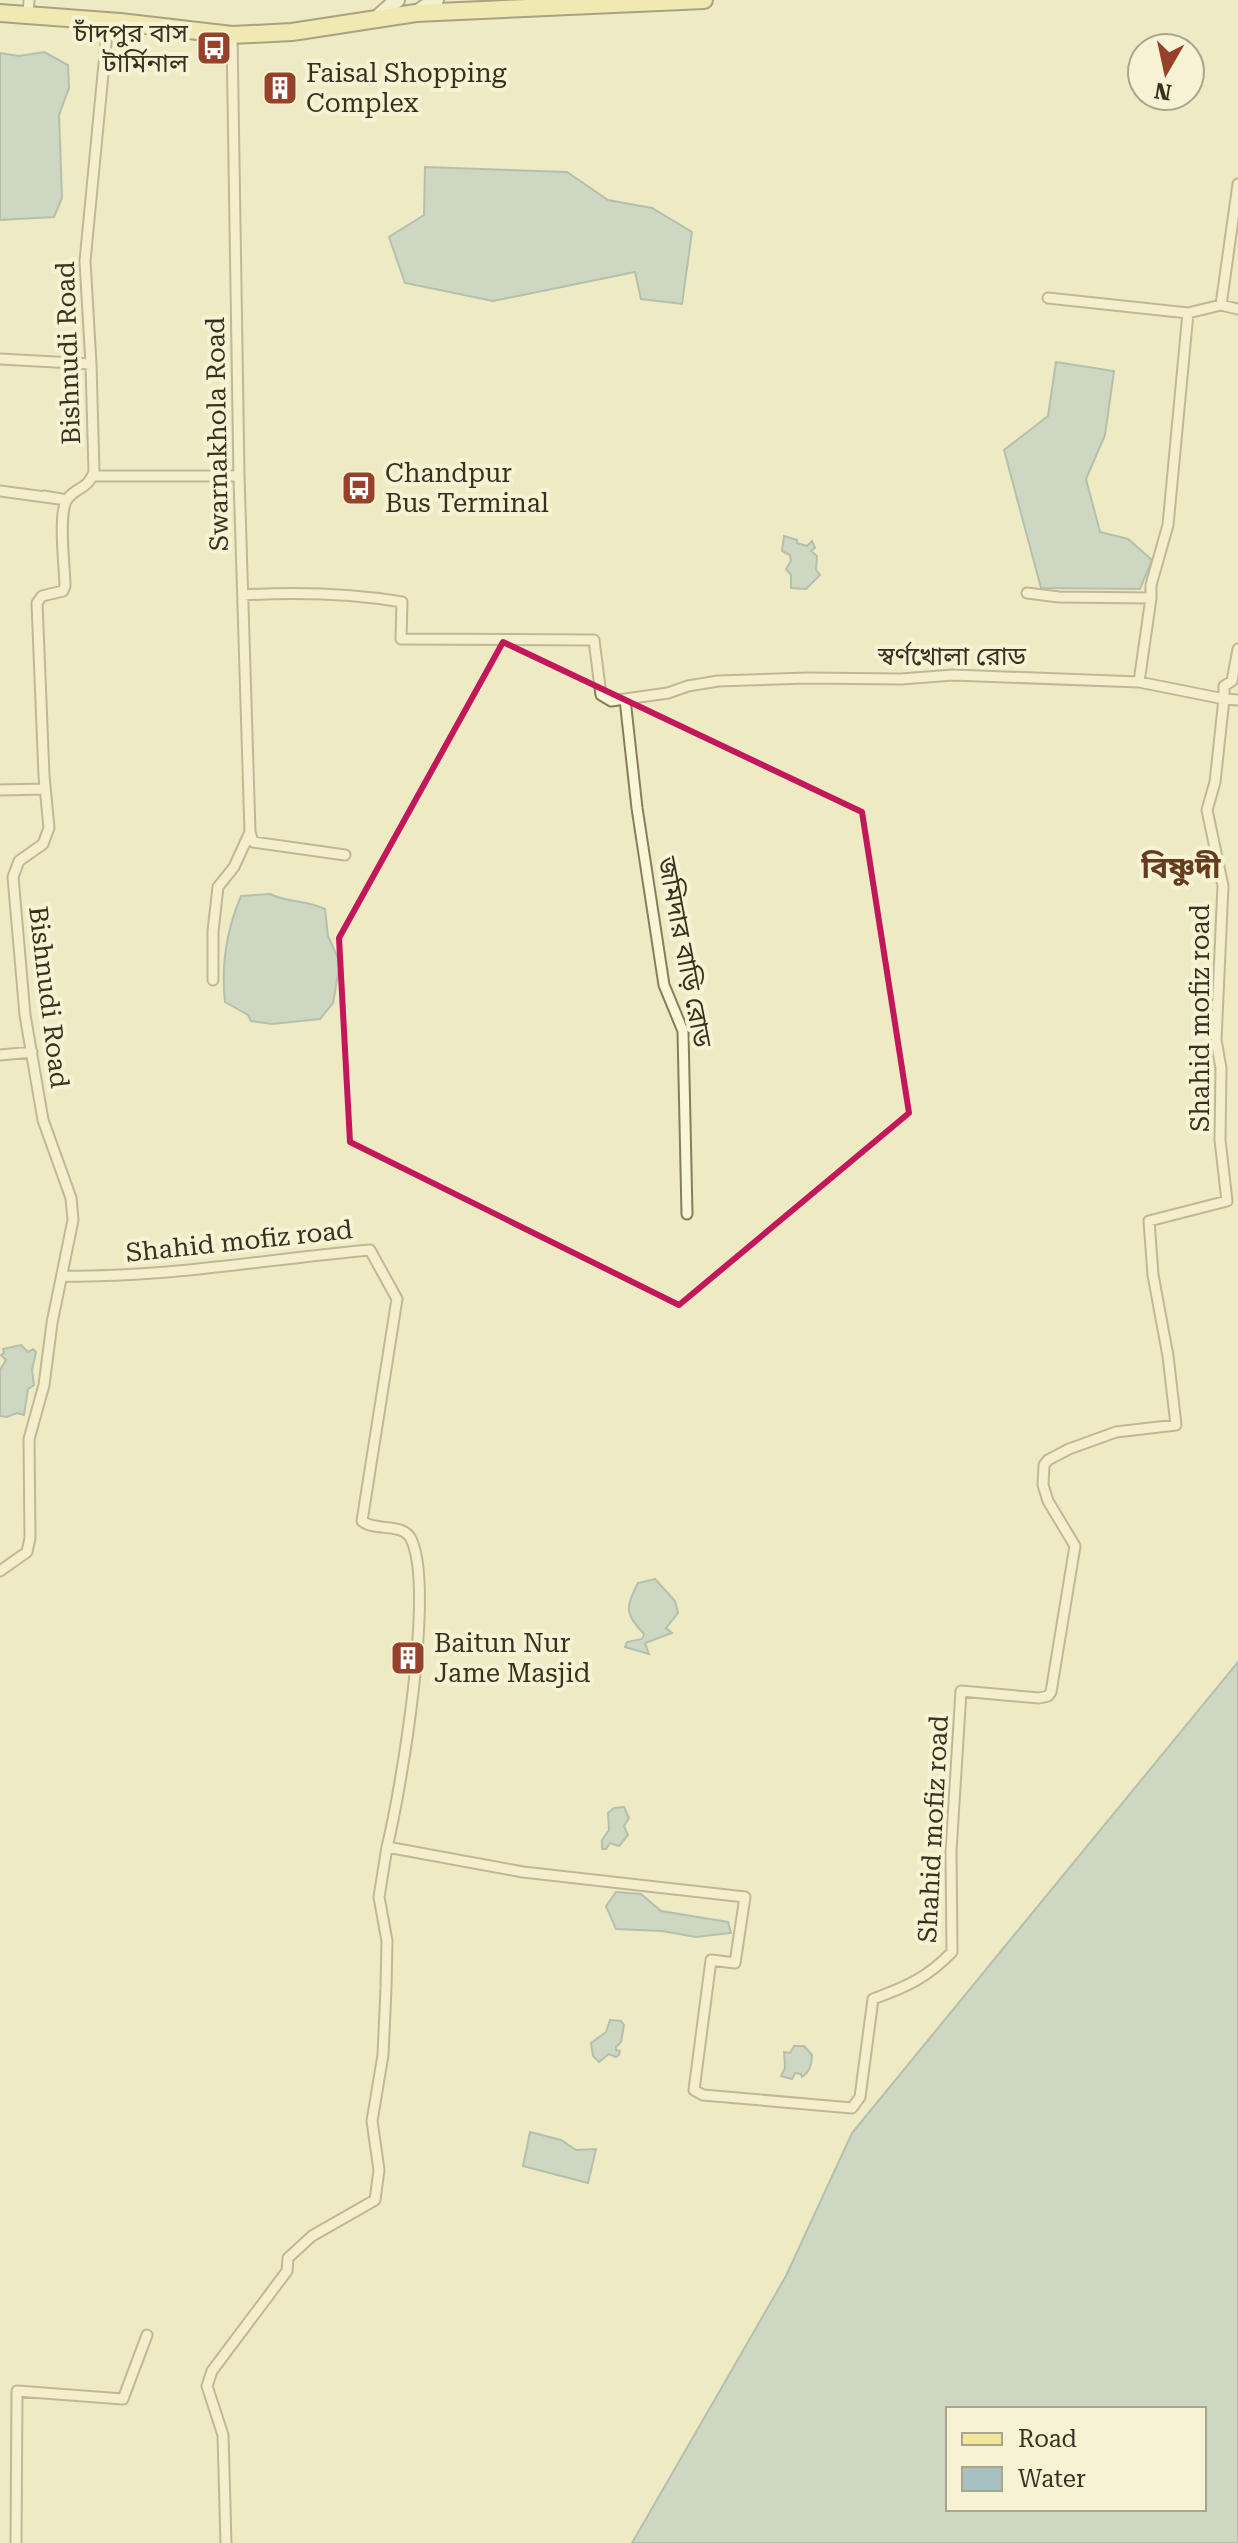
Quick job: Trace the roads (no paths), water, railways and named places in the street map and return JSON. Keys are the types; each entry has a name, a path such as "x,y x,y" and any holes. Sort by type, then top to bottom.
{"main road":[{"path":"0,13 29,8 108,22 232,35 292,32 416,13 704,0"}],"street":[{"path":"378,17 397,0"},
{"path":"416,13 436,0"},
{"name":"Bishnudi Road","path":"0,1571 27,1552 30,1538 29,1439 44,1385 52,1323 73,1220 71,1198 43,1120 25,1015 13,877 19,861 47,838 37,603 42,596 63,591 63,510 67,500 84,488 92,476 91,364 85,261 108,22"},
{"name":"Swarnakhola Road","path":"232,35 239,476 250,832"},
{"path":"1221,305 1238,184"},
{"path":"1048,298 1188,313 1221,305 1238,309"},
{"path":"1139,682 1151,585 1168,525 1188,313"},
{"path":"0,359 91,364"},
{"path":"92,476 239,476"},
{"path":"0,491 67,500"},
{"path":"44,496 67,500"},
{"path":"243,595 295,592 402,602 401,639 594,640 601,695 611,701 625,699"},
{"path":"1027,593 1059,597 1151,598"},
{"path":"1224,699 1224,686 1232,681 1238,649"},
{"name":"স্বর্ণখোলা রোড","path":"625,699 718,681 901,679 953,675 1139,682 1238,700"},
{"name":"জমিদার বাড়ি রোড","path":"625,699 637,808 664,985 683,1031 687,1214"},
{"name":"Shahid mofiz road","path":"63,1276 215,1269 370,1250 397,1299 362,1521 367,1526 403,1530 410,1537 416,1557 419,1600 408,1729 387,1847 576,1880 745,1897 735,1963 711,1960 694,2090 703,2095 852,2108 860,2097 873,1999 911,1985 952,1952 951,1851 961,1691 1039,1698 1051,1692 1075,1546 1064,1523 1048,1501 1043,1485 1044,1465 1069,1449 1116,1432 1176,1425 1168,1356 1153,1275 1149,1221 1227,1201 1220,1140 1221,1068 1216,1040 1223,886 1207,810 1215,782 1224,699"},
{"path":"0,790 45,789"},
{"path":"250,832 253,842 345,855"},
{"path":"213,980 213,931 218,887 234,867 250,832"},
{"path":"0,1055 32,1052"},
{"path":"226,2543 223,2435 207,2386 212,2371 287,2271 288,2258 312,2236 375,2200 379,2170 372,2121 383,2055 387,1941 379,1897 387,1847"},
{"path":"16,2543 17,2391 123,2399 147,2335"}],"water":[{"path":"44,52 68,65 69,88 59,115 62,198 54,217 0,220 0,53 19,56"},
{"path":"425,167 567,172 608,200 652,208 692,232 682,304 641,299 635,272 493,301 405,283 389,237 424,215"},
{"path":"1056,362 1114,371 1105,435 1086,479 1100,532 1128,539 1152,560 1140,589 1041,588 1004,450 1048,416"},
{"path":"784,536 807,546 812,541 815,548 811,551 817,556 816,570 820,575 806,589 791,588 791,575 786,569 791,561 790,555 782,551"},
{"path":"270,894 325,909 328,936 340,963 333,1003 320,1019 272,1024 251,1021 248,1015 225,1002 226,948 241,896"},
{"path":"21,1345 28,1352 33,1349 36,1352 32,1370 34,1385 28,1389 24,1415 0,1416 0,1370 6,1360 1,1355 3,1349"},
{"path":"655,1579 675,1601 678,1613 666,1628 672,1633 645,1643 649,1654 625,1647 627,1642 642,1639 644,1634 630,1615 629,1605 634,1592 638,1583"},
{"path":"1238,1662 1238,2543 632,2543 786,2276 852,2133"},
{"path":"624,1807 629,1818 624,1826 628,1835 619,1846 610,1843 602,1849 602,1840 609,1830 608,1813 614,1808"},
{"path":"616,1892 641,1894 661,1911 728,1922 731,1933 696,1937 662,1931 616,1929 606,1906"},
{"path":"610,2020 621,2021 624,2025 621,2042 616,2047 619,2055 609,2054 599,2062 593,2056 591,2043 606,2032"},
{"path":"794,2046 804,2046 812,2058 807,2073 802,2077 795,2073 792,2079 781,2076 785,2068 784,2052 790,2053"},
{"path":"530,2132 561,2140 576,2150 596,2149 588,2183 523,2166"}],"place":[{"name":"চাঁদপুর বাস টার্মিনাল","path":"214,48"},
{"name":"Faisal Shopping Complex","path":"280,88"},
{"name":"Chandpur Bus Terminal","path":"359,488"},
{"name":"Baitun Nur Jame Masjid","path":"408,1658"}],"district":[{"name":"বিষ্ণুদী","path":"1181,867"}]}
